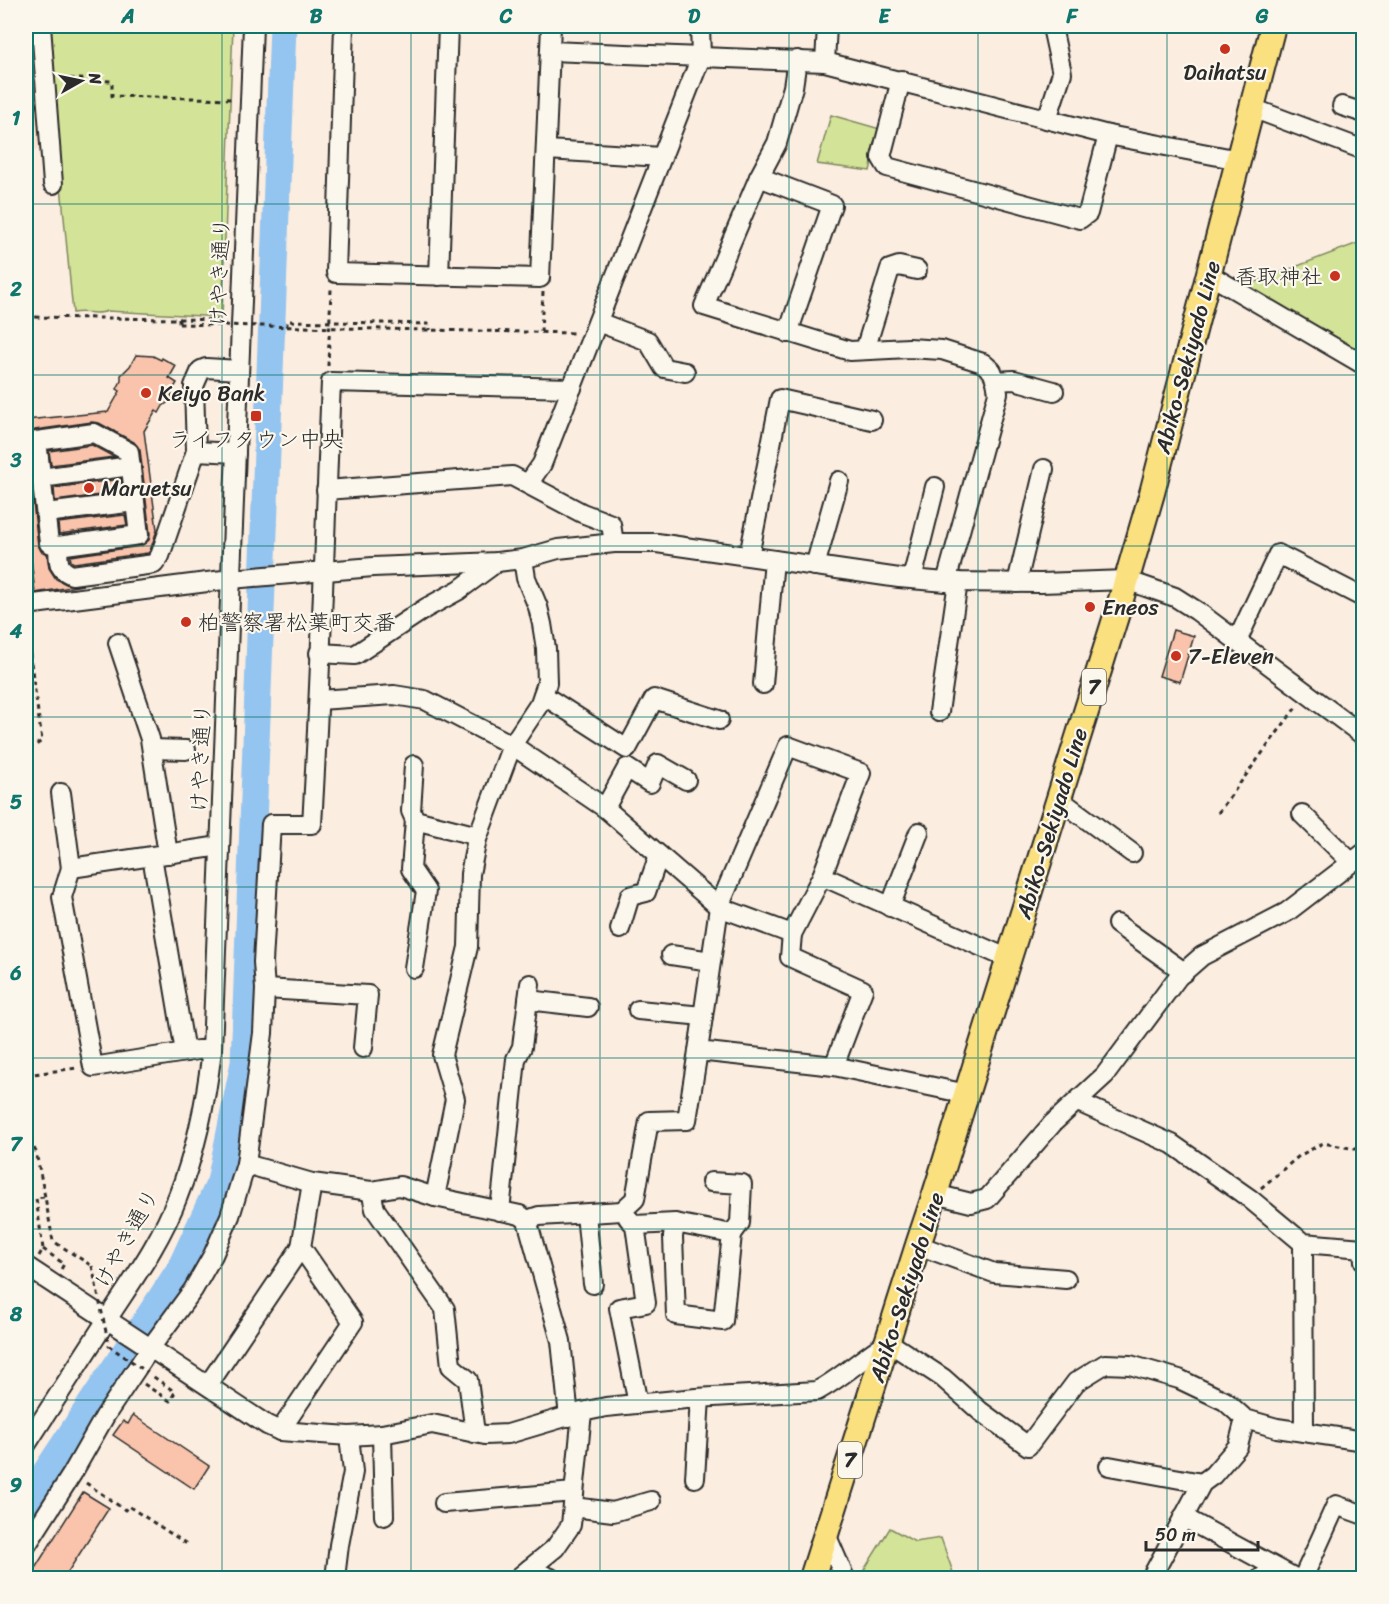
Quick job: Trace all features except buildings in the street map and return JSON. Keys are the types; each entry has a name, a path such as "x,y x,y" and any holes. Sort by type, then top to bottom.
{"main road":[{"name":"Abiko-Sekiyado Line","path":"812,1578 967,1094 1152,493 1239,160 1271,26"}],"street":[{"path":"41,26 53,184"},
{"name":"けやき通り","path":"26,1445 114,1324 164,1228 190,1163 202,1121 212,1050 253,26"},
{"path":"345,26 336,273 540,278 551,26"},
{"path":"439,276 448,26"},
{"path":"528,484 542,464 701,57 700,26"},
{"path":"825,62 827,26"},
{"path":"1047,118 1062,74 1052,27"},
{"path":"550,51 825,62 1108,135 1239,160"},
{"path":"797,60 793,87 777,142 759,177 704,306 850,351 909,348 942,350 982,363 992,371 998,393 952,582 939,712"},
{"path":"901,80 881,157 886,167 1046,210 1080,219 1088,213 1108,135"},
{"path":"1342,106 1364,113"},
{"path":"1252,108 1364,150"},
{"path":"547,150 662,157"},
{"path":"759,177 832,205 788,333"},
{"path":"865,350 890,269 899,266 917,270"},
{"path":"1208,277 1224,283 1364,365"},
{"path":"596,328 648,340 664,368 685,372"},
{"path":"57,546 60,566 64,571 72,574 154,564 159,556 196,450 194,386 201,370 239,370"},
{"path":"996,381 1014,380 1054,391"},
{"path":"26,1546 72,1474 148,1345 193,1290 213,1255 230,1216 246,1164 263,1033 265,989 263,962 271,824 312,824 320,700 319,653 331,382 572,388"},
{"path":"749,556 780,399 872,420"},
{"path":"94,433 129,452 135,502 139,535 57,546 50,543 37,441 94,433"},
{"path":"196,450 236,453"},
{"path":"41,478 131,466"},
{"path":"1017,584 1044,470"},
{"path":"326,490 512,476 582,513 611,524 614,543"},
{"path":"815,566 839,481"},
{"path":"912,579 936,488"},
{"path":"46,513 135,502"},
{"path":"26,605 231,579 373,567 497,562 523,559 558,549 614,543 657,543 912,579 952,582 1017,584 1126,580 1175,597 1364,736"},
{"path":"1237,641 1278,554 1364,598"},
{"path":"435,1197 455,1099 442,1055 468,947 470,874 478,836 512,745 540,703 547,683 546,649 538,607 526,578 523,559"},
{"path":"763,684 774,560"},
{"path":"319,653 355,655 426,608 459,590 497,562"},
{"path":"118,643 152,749 160,855 185,1052"},
{"path":"320,700 394,695 425,700 512,745 605,808 719,907 792,934"},
{"path":"543,695 627,748 654,699 719,720"},
{"path":"527,1220 539,1216 622,1211 635,1199 649,1121 687,1120 719,907 788,746 861,773 822,876 792,934 790,957 863,990 834,1066"},
{"path":"152,749 186,750"},
{"path":"414,765 411,811 415,820 411,870 426,891 414,968"},
{"path":"605,808 627,768 650,783 658,765 686,780"},
{"path":"61,794 71,868 62,897 93,1067 185,1052 212,1050"},
{"path":"1059,799 1132,853"},
{"path":"935,1194 971,1203 987,1199 1053,1123 1105,1075 1166,992 1184,972 1202,956 1287,912 1357,858 1302,814"},
{"path":"415,820 478,836"},
{"path":"890,906 919,832"},
{"path":"71,868 220,846"},
{"path":"620,929 630,896 646,892 659,855"},
{"path":"822,876 1009,959"},
{"path":"1117,924 1184,972"},
{"path":"671,955 711,961"},
{"path":"265,989 368,995 363,1048"},
{"path":"500,1211 516,1059 522,1047 529,992 588,1007"},
{"path":"638,1010 703,1016"},
{"path":"698,1051 834,1066 967,1094"},
{"path":"1078,1102 1172,1144 1249,1198 1303,1243 1363,1248 1364,1261"},
{"path":"246,1164 312,1183 371,1191 400,1186 435,1197 520,1215 527,1220 561,1341 576,1414 574,1500 571,1525 555,1548 524,1574"},
{"path":"675,1223 673,1238 676,1315 723,1321 732,1234 740,1223 742,1184 711,1182"},
{"path":"208,1385 301,1247 312,1183"},
{"path":"371,1191 375,1209 445,1309 452,1366 468,1380 475,1433"},
{"path":"622,1211 635,1225 645,1303 619,1308 638,1404"},
{"path":"586,1214 593,1284"},
{"path":"635,1225 675,1223 732,1234"},
{"path":"1303,1243 1304,1432"},
{"path":"918,1245 994,1274 1066,1279"},
{"path":"280,1431 353,1322 301,1247"},
{"path":"31,1262 114,1324 267,1425 280,1431 349,1436 382,1434 432,1424 485,1436 508,1434 606,1407 700,1398 817,1391 830,1384 867,1354 888,1342 943,1378 980,1412 1028,1446 1076,1382 1105,1364 1130,1365 1179,1378 1225,1401 1245,1419 1277,1428 1364,1441"},
{"path":"695,1478 700,1398"},
{"path":"1151,1578 1202,1483 1214,1475 1238,1446 1245,1419"},
{"path":"382,1434 384,1516"},
{"path":"335,1578 339,1545 354,1472 349,1436"},
{"path":"1109,1466 1202,1483"},
{"path":"444,1503 574,1500 613,1512 651,1501"},
{"path":"1303,1578 1335,1505 1364,1515"},
{"path":"1183,1517 1269,1573 1295,1578"},
{"path":"826,1534 845,1578"},
{"path":"524,1574 551,1578"}],"path":[{"path":"45,78 112,81 112,96 236,99"},
{"path":"331,382 328,374 331,281 336,273"},
{"path":"540,278 543,285 541,332"},
{"path":"26,317 218,320"},
{"path":"179,319 178,324 424,330 541,332 596,328"},
{"path":"287,327 287,321 430,324 430,330"},
{"path":"26,627 42,741 26,751"},
{"path":"1218,813 1306,692"},
{"path":"26,1075 93,1067"},
{"path":"26,1132 37,1158 53,1241 92,1266 109,1346 147,1372"},
{"path":"1249,1198 1299,1156 1323,1143 1355,1149 1364,1147"},
{"path":"26,1157 37,1158"},
{"path":"45,1197 36,1198 44,1249 64,1264 58,1274"},
{"path":"31,1262 44,1249"},
{"path":"72,1474 125,1510 128,1506 187,1544"}],"shaded area":[{"path":"26,26 31,26 42,148 26,153"}],"green space":[{"path":"46,26 233,26 222,317 107,311 73,313"},
{"path":"831,115 880,129 870,171 817,164"},
{"path":"1363,241 1363,357 1240,288"},
{"path":"890,1528 915,1542 941,1538 955,1578 859,1578"}],"waterway":[{"path":"26,1502 180,1269 220,1182 244,1063 283,26"}],"place":[{"name":"Daihatsu","path":"1225,49"},
{"name":"香取神社","path":"1335,276"},
{"name":"Keiyo Bank","path":"146,393"},
{"name":"ライフタウン中央","path":"256,416"},
{"name":"Maruetsu","path":"89,488"},
{"name":"Eneos","path":"1090,607"},
{"name":"柏警察署松葉町交番","path":"186,622"},
{"name":"7-Eleven","path":"1176,656"}]}
